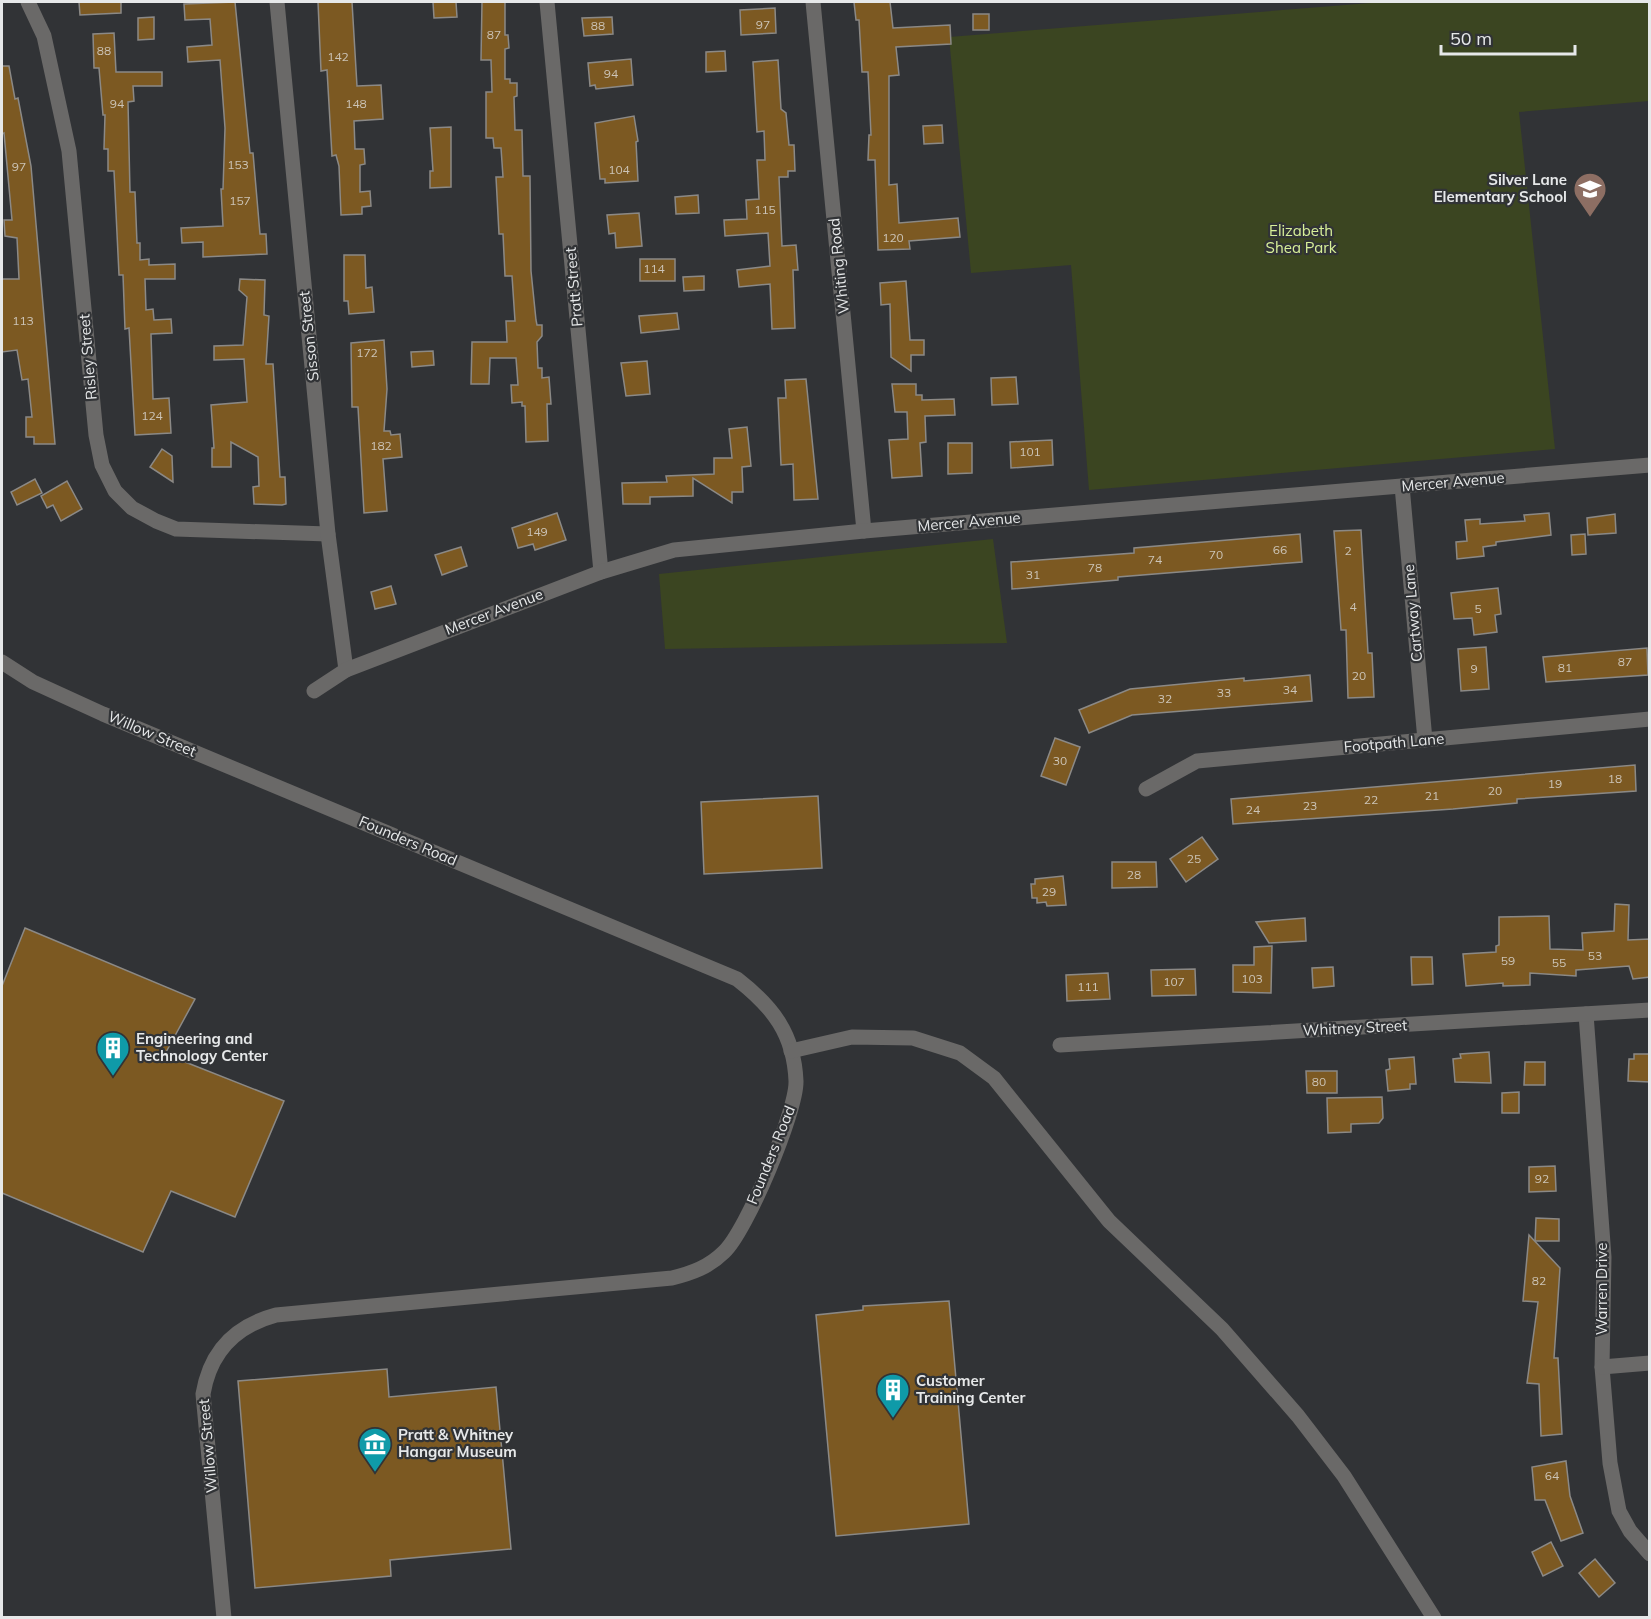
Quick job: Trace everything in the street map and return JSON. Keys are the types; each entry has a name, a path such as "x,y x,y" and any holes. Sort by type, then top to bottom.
{"street":[{"name":"Risley Street","path":"28,2 44,36 69,151 96,435 102,465 115,491 132,508 176,529 328,534"},
{"name":"Sisson Street","path":"277,2 328,534 346,670"},
{"name":"Pratt Street","path":"547,2 601,572"},
{"name":"Whiting Road","path":"813,2 864,531"},
{"name":"Mercer Avenue","path":"314,691 346,670 601,572 674,550 864,531 1650,465"},
{"name":"Cartway Lane","path":"1402,486 1425,740"},
{"name":"Willow Street","path":"2,662 33,682 83,705 305,798"},
{"name":"Footpath Lane","path":"1146,789 1197,761 1650,718"},
{"name":"Founders Road","path":"305,798 737,979 773,1010 791,1051 796,1081 786,1125 739,1234 726,1251 709,1265 672,1278 317,1312"},
{"name":"Whitney Street","path":"1060,1045 1650,1010"},
{"name":"Warren Drive","path":"1586,1014 1604,1257 1602,1367 1613,1487 1619,1511 1630,1532 1650,1554"},
{"path":"791,1051 852,1037 913,1038 960,1053 994,1078 1109,1221 1222,1329 1298,1416 1344,1476 1434,1617"},
{"name":"Willow Street","path":"224,1617 203,1411 206,1379 213,1359 226,1341 241,1329 257,1320 317,1312"},
{"path":"1602,1367 1650,1363"}],"green space":[{"name":"Elizabeth Shea Park","path":"1383,2 1649,2 1649,101 1519,112 1555,449 1089,490 1071,265 971,273 949,37"},
{"path":"993,539 1007,643 665,649 659,574"}],"building":[{"path":"79,2 121,2 121,13 80,15"},
{"path":"235,2 260,234 266,234 267,254 203,257 203,242 182,243 181,228 223,226 221,189 223,189 225,128 220,60 188,62 187,47 212,45 210,19 185,20 184,4"},
{"path":"318,2 352,2 357,86 381,85 383,119 354,121 355,149 364,149 365,164 360,165 360,192 370,191 371,206 362,207 362,214 341,215 339,166 336,155 332,156 327,70 321,71"},
{"path":"433,2 456,2 457,17 434,18"},
{"path":"482,2 505,2 505,35 508,35 509,48 505,49 505,79 510,79 510,83 517,83 517,96 514,97 515,130 522,130 523,176 530,176 531,271 537,325 542,325 542,336 537,342 538,368 542,368 542,378 549,377 551,404 547,404 548,441 526,442 525,406 522,406 522,402 512,403 511,385 518,385 516,358 490,358 489,384 471,384 472,342 507,342 506,321 515,321 512,276 505,276 503,234 499,234 496,177 503,177 501,148 494,148 493,138 486,138 486,92 492,92 491,60 481,60"},
{"path":"854,2 890,2 893,28 950,25 951,44 896,47 899,75 889,76 889,185 897,184 899,223 958,218 960,237 909,241 910,249 878,250 875,160 868,160 869,135 871,135 868,72 862,72 859,20 856,20"},
{"path":"775,8 776,33 741,35 740,10"},
{"path":"973,14 989,14 989,30 973,30"},
{"path":"154,17 154,39 138,40 138,18"},
{"path":"612,17 613,34 584,36 582,18"},
{"path":"114,33 116,72 162,72 162,86 133,86 134,101 128,102 130,192 135,192 140,260 149,259 149,265 175,264 175,279 145,279 146,310 153,309 154,320 171,319 172,333 151,334 153,399 169,398 171,433 135,435 129,328 125,329 123,275 119,275 114,171 108,171 108,149 104,149 105,115 103,115 99,68 94,68 93,34"},
{"path":"725,51 726,71 706,72 706,52"},
{"path":"631,59 633,85 596,89 595,85 590,86 588,63"},
{"path":"778,60 781,109 786,113 789,145 794,145 795,171 788,171 788,177 779,177 782,246 796,245 798,270 793,270 795,328 772,329 770,284 739,287 737,270 770,266 768,233 725,236 724,220 747,219 746,200 759,199 757,160 765,160 764,131 757,132 753,62"},
{"path":"2,66 9,66 15,99 18,98 31,166 55,444 34,444 34,437 26,437 26,417 32,417 28,379 22,380 17,350 2,352 2,279 19,279 17,238 5,236 4,220 12,220 4,133 2,134"},
{"path":"634,116 638,141 636,142 638,181 605,183 605,179 600,179 595,123"},
{"path":"942,125 943,143 924,144 923,126"},
{"path":"451,127 451,187 430,188 430,171 433,171 430,128"},
{"path":"698,195 699,213 676,214 675,197"},
{"path":"639,213 642,246 616,248 615,233 609,234 607,215"},
{"path":"344,255 365,255 366,288 372,287 374,312 349,314 348,301 344,301"},
{"path":"640,259 675,259 675,281 640,281"},
{"path":"704,276 704,290 684,291 683,277"},
{"path":"240,279 265,280 264,315 269,316 266,364 273,364 280,477 285,477 286,504 282,505 254,504 253,487 259,486 258,457 231,442 231,467 212,467 212,448 214,448 211,405 247,402 244,359 214,360 214,346 243,345 247,297 239,290"},
{"path":"906,281 910,340 924,340 924,355 911,355 911,371 891,357 890,304 881,305 880,283"},
{"path":"677,313 679,329 641,333 639,316"},
{"path":"384,340 387,389 384,431 390,431 391,435 400,434 402,457 383,459 387,511 364,513 358,407 352,407 351,343"},
{"path":"433,351 434,365 412,367 411,352"},
{"path":"647,361 650,394 626,396 621,363"},
{"path":"1016,377 1018,404 992,405 991,378"},
{"path":"806,379 818,499 794,500 793,464 781,465 778,398 786,398 785,380"},
{"path":"892,384 916,384 916,395 922,395 922,400 954,399 955,415 925,416 926,442 920,443 922,476 892,478 889,440 908,439 907,412 895,412"},
{"path":"747,427 751,466 742,467 743,492 732,492 732,503 693,478 693,496 650,497 650,504 623,504 622,483 667,482 666,476 714,474 714,458 732,458 729,429"},
{"path":"1052,440 1053,465 1011,468 1010,442"},
{"path":"948,443 972,443 972,473 948,474"},
{"path":"162,449 172,456 173,482 150,467"},
{"path":"35,479 42,493 17,505 11,492"},
{"path":"67,481 82,509 61,521 53,505 47,508 41,496"},
{"path":"557,513 566,540 535,550 533,544 518,548 512,528"},
{"path":"1549,513 1551,535 1496,542 1496,545 1483,547 1484,556 1457,559 1456,542 1467,541 1465,520 1480,519 1480,524 1525,521 1524,515"},
{"path":"1615,514 1616,533 1588,535 1587,518"},
{"path":"1361,530 1368,653 1372,653 1374,697 1348,698 1346,630 1341,630 1334,531"},
{"path":"1300,534 1302,562 1118,577 1118,580 1012,589 1011,562 1134,553 1134,548"},
{"path":"1585,534 1586,554 1572,555 1571,535"},
{"path":"461,547 467,566 442,575 435,555"},
{"path":"391,586 396,604 375,609 371,592"},
{"path":"1498,588 1501,614 1495,615 1497,632 1474,635 1472,618 1454,619 1451,593"},
{"path":"1486,647 1489,689 1461,691 1458,649"},
{"path":"1647,648 1648,675 1546,682 1543,657"},
{"path":"1310,675 1312,701 1132,715 1089,733 1079,710 1130,689 1244,678 1244,681"},
{"path":"1055,738 1080,747 1066,785 1041,776"},
{"path":"1635,765 1636,791 1517,799 1517,803 1453,809 1233,824 1231,799"},
{"path":"818,796 822,868 704,874 701,802"},
{"path":"1202,837 1218,859 1186,882 1170,859"},
{"path":"1112,862 1156,862 1157,887 1112,888"},
{"path":"1063,876 1066,905 1047,906 1046,902 1037,903 1037,898 1032,898 1031,884 1035,884 1035,879"},
{"path":"1615,904 1629,905 1628,940 1650,939 1650,977 1633,979 1629,966 1576,970 1576,976 1530,973 1530,985 1503,986 1503,983 1466,986 1463,954 1496,952 1496,946 1499,945 1499,917 1549,916 1550,949 1583,950 1582,933 1614,931"},
{"path":"1305,918 1306,941 1269,943 1256,922"},
{"name":"Engineering and Technology Center","path":"25,928 195,999 165,1054 284,1101 235,1217 171,1191 143,1252 2,1193 2,986"},
{"path":"1272,946 1271,993 1233,992 1233,965 1254,965 1254,947"},
{"path":"1411,957 1432,957 1433,984 1412,985"},
{"path":"1333,967 1334,986 1313,988 1312,968"},
{"path":"1195,969 1196,995 1152,996 1151,970"},
{"path":"1108,973 1110,999 1067,1001 1066,975"},
{"path":"1489,1052 1491,1083 1455,1082 1453,1059 1461,1058 1460,1054"},
{"path":"1634,1054 1650,1054 1650,1082 1628,1081 1629,1059 1634,1059"},
{"path":"1414,1057 1416,1084 1410,1084 1410,1089 1388,1091 1386,1070 1390,1069 1389,1059"},
{"path":"1525,1062 1545,1062 1545,1085 1524,1085"},
{"path":"1306,1071 1337,1071 1337,1093 1307,1093"},
{"path":"1519,1092 1519,1113 1502,1113 1502,1093"},
{"path":"1382,1097 1383,1118 1379,1123 1351,1124 1351,1132 1328,1133 1327,1098"},
{"path":"1555,1166 1556,1191 1529,1192 1529,1167"},
{"path":"1536,1218 1559,1219 1559,1241 1535,1241"},
{"path":"1529,1235 1560,1268 1554,1358 1558,1358 1562,1434 1541,1436 1539,1384 1527,1383 1538,1302 1523,1301"},
{"name":"Customer Training Center","path":"949,1301 969,1524 836,1536 816,1315 863,1310 863,1306"},
{"name":"Pratt & Whitney Hangar Museum","path":"387,1369 389,1397 496,1387 511,1549 390,1560 391,1576 255,1588 238,1381"},
{"path":"1566,1461 1570,1496 1583,1533 1561,1541 1545,1500 1535,1500 1532,1467"},
{"path":"1551,1542 1563,1566 1543,1576 1532,1552"},
{"path":"1595,1559 1615,1583 1599,1597 1579,1573"}],"place":[{"name":"Silver Lane Elementary School","path":"1590,218"},
{"name":"Engineering and Technology Center","path":"113,1077"},
{"name":"Customer Training Center","path":"893,1419"},
{"name":"Pratt & Whitney Hangar Museum","path":"375,1473"}]}
